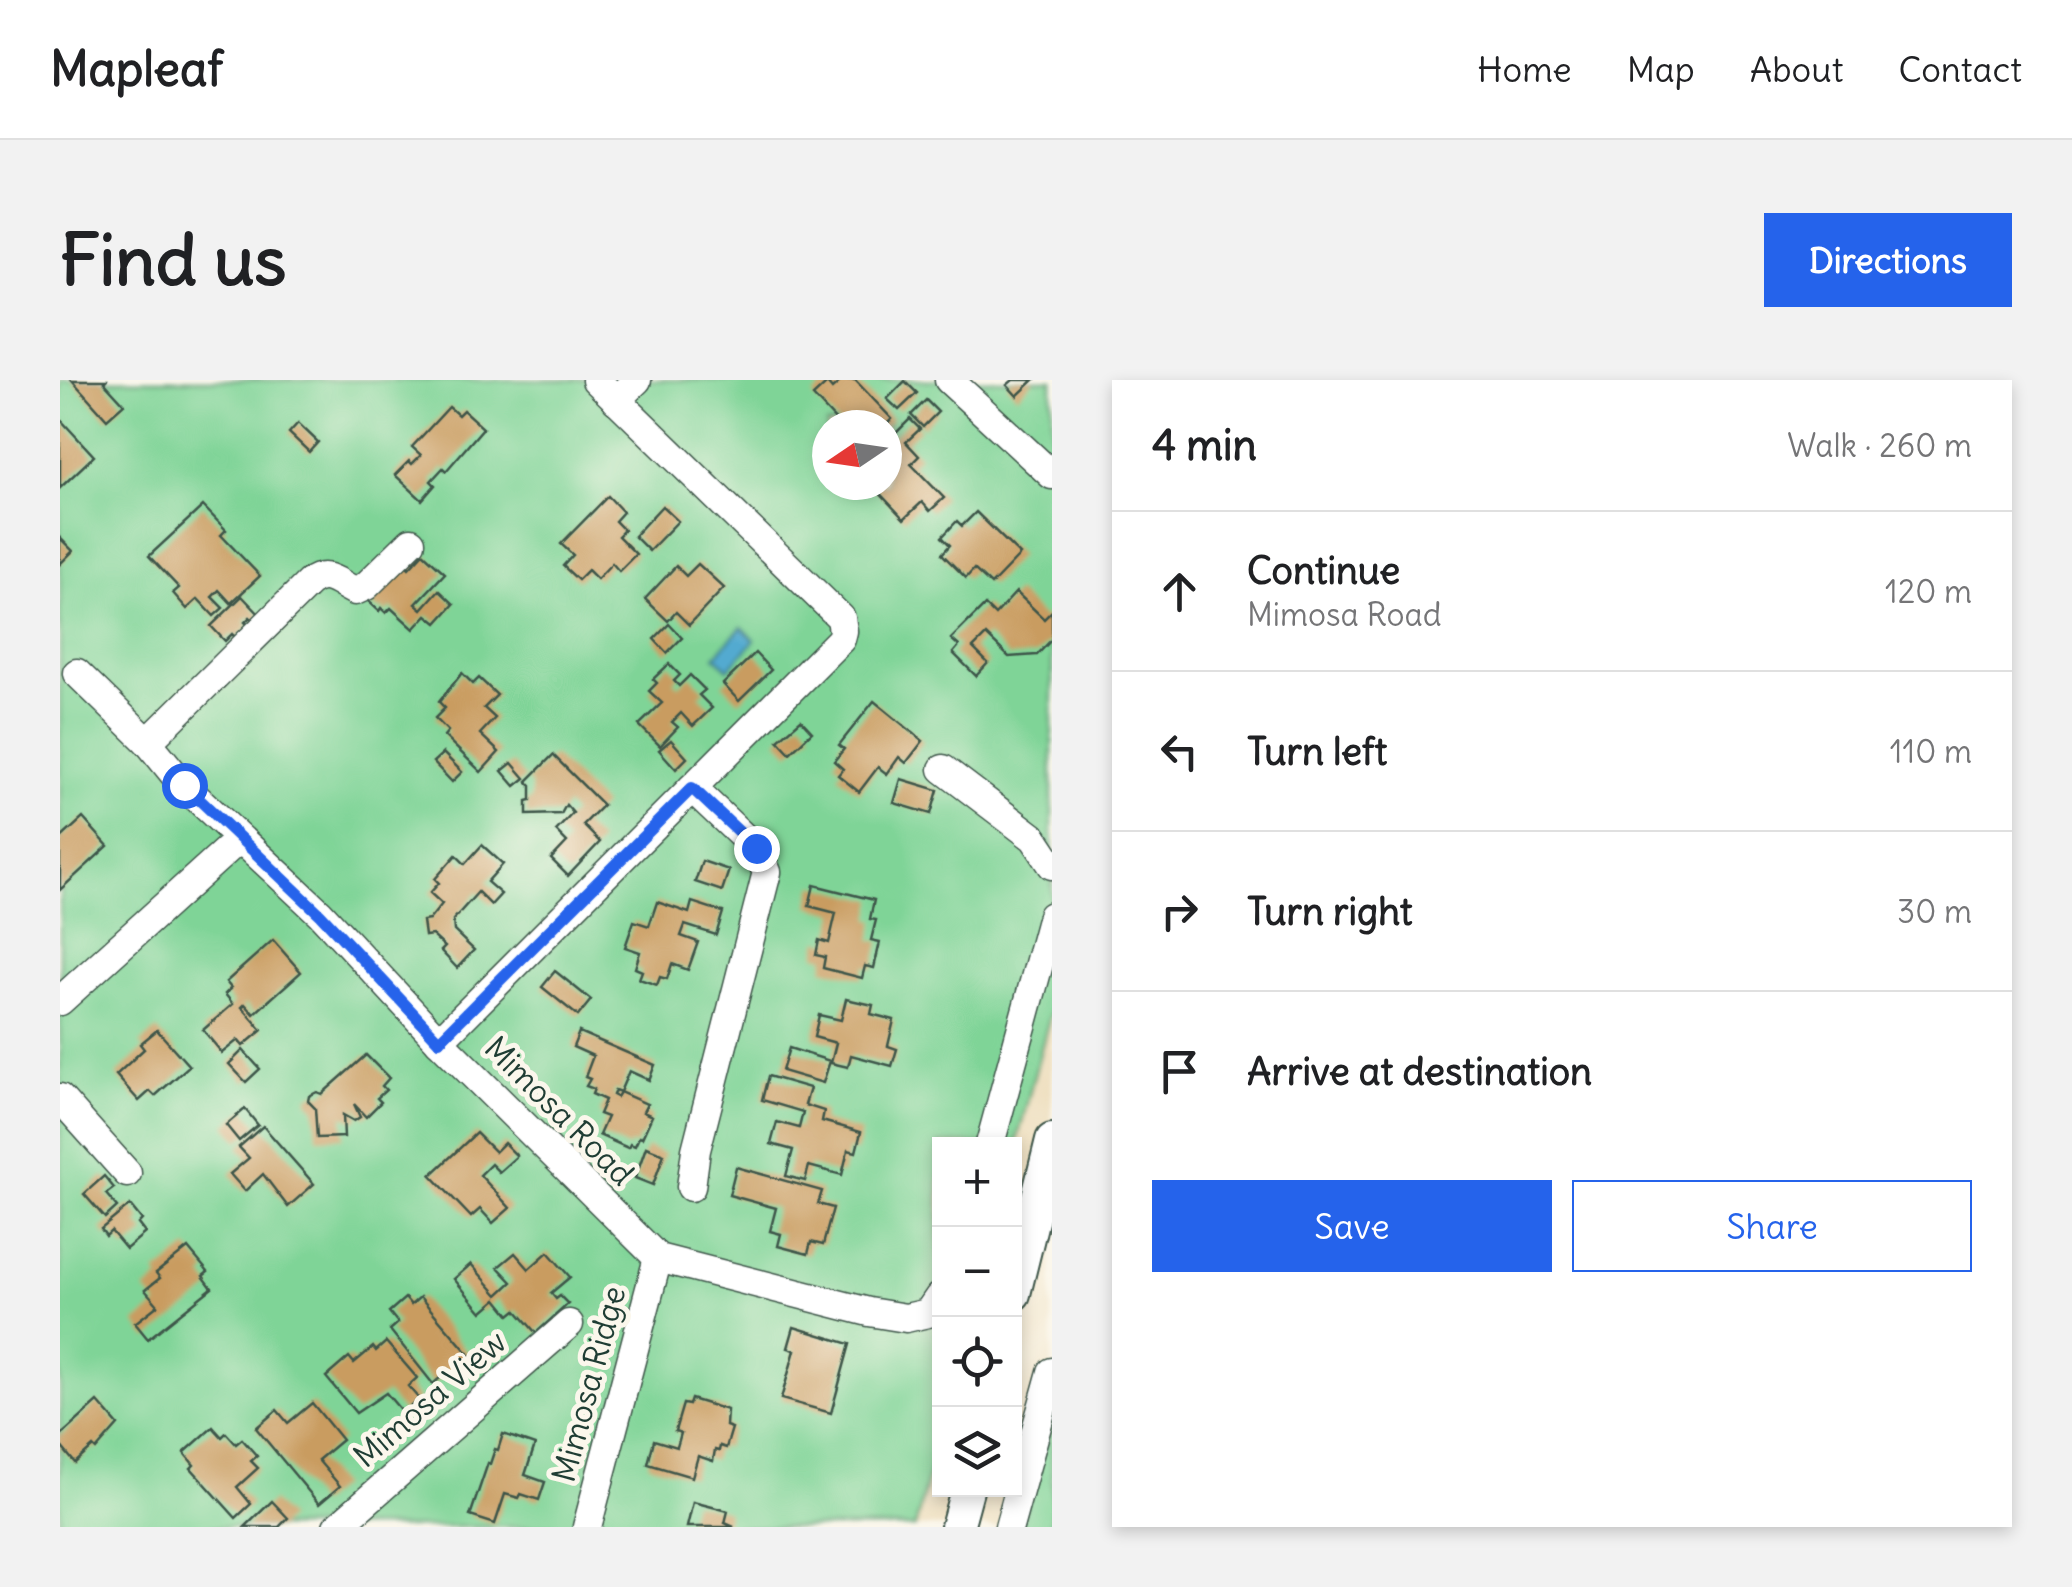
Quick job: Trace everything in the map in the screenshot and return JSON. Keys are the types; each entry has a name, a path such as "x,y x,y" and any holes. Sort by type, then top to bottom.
{"main road":[{"path":"1022,1262 1052,1140"},
{"path":"958,1527 965,1497"}],"street":[{"path":"439,1041 841,639 841,618 596,380"},
{"path":"616,400 637,380"},
{"path":"949,380 1052,476"},
{"path":"148,742 308,583 318,576 328,576 355,591 366,586 411,542"},
{"name":"Mimosa Road","path":"77,672 148,742 184,785 320,914 439,1041 658,1258"},
{"path":"943,768 1034,838 1052,865"},
{"path":"691,1187 696,1150 766,872 756,848 692,788"},
{"path":"60,1000 239,839"},
{"path":"992,1137 1052,916"},
{"path":"60,1098 126,1173"},
{"path":"658,1258 869,1312 906,1318 928,1313 932,1308"},
{"name":"Mimosa Ridge","path":"587,1527 658,1258"},
{"name":"Mimosa View","path":"337,1527 569,1324"},
{"path":"1009,1527 1052,1372"}],"green space":[{"path":"60,380 1052,380 1052,1007 1018,1137 932,1137 932,1462 915,1527 60,1527"},
{"path":"1052,1416 1052,1527 1020,1527"}],"water":[{"path":"742,627 755,640 728,669 715,656"}],"building":[{"path":"72,380 106,380 124,404 107,419"},
{"path":"842,380 855,380 883,410 826,410 813,396 827,383 832,389"},
{"path":"1013,380 1034,380 1017,396 1007,385"},
{"path":"905,381 917,393 899,410 887,399"},
{"path":"926,400 938,412 923,427 911,415"},
{"path":"449,407 458,415 463,410 483,428 446,471 443,468 431,481 435,485 422,500 395,475 421,455 412,447"},
{"path":"60,419 94,456 60,488"},
{"path":"910,419 920,429 906,442 919,456 911,464 944,498 930,511 922,502 904,519 886,500 902,500 902,427"},
{"path":"298,423 318,442 309,452 289,433"},
{"path":"608,496 623,512 615,521 624,530 618,536 636,554 619,571 612,563 597,579 588,570 578,580 563,566 573,555 561,544"},
{"path":"203,506 226,530 221,535 260,576 231,603 219,590 212,597 223,608 214,616 198,599 187,609 173,593 179,588 149,556"},
{"path":"662,506 678,521 649,551 634,536"},
{"path":"976,512 1020,555 991,585 974,569 966,578 942,554 950,545 942,537 957,521 962,526"},
{"path":"60,538 73,551 60,564"},
{"path":"423,553 445,573 416,604 422,609 439,590 454,604 437,623 427,615 414,629 391,608 386,613 381,608 379,611 363,596 405,564 409,568"},
{"path":"698,564 724,588 689,625 676,612 668,621 645,599 676,566 686,576"},
{"path":"1016,592 1044,619 1052,611 1052,639 1037,655 1009,657 986,635 973,648 988,663 976,676 953,653 959,646 951,639 985,605 995,615"},
{"path":"242,596 262,617 255,622 250,617 245,622 249,626 236,638 232,634 225,641 211,626"},
{"path":"669,624 682,638 667,653 654,639"},
{"path":"755,653 771,670 739,701 723,684"},
{"path":"669,664 680,675 674,681 679,686 690,675 705,690 699,695 712,708 693,726 681,713 672,722 678,727 660,746 639,725 662,703 649,691 657,683 653,679"},
{"path":"462,673 473,684 479,678 497,695 484,708 495,718 480,734 499,752 481,772 444,736 448,731 435,718 445,708 439,702"},
{"path":"874,701 923,741 906,763 899,757 887,774 878,767 859,792 838,775 843,769 834,761 844,749 839,745"},
{"path":"801,720 812,732 790,753 778,740"},
{"path":"671,740 687,758 676,769 659,750"},
{"path":"443,753 462,772 452,782 433,762"},
{"path":"553,755 603,805 583,825 600,842 568,876 551,859 567,842 556,831 573,813 566,805 561,814 527,815 531,785 527,781"},
{"path":"512,763 525,778 515,786 502,771"},
{"path":"901,779 938,790 931,814 894,803"},
{"path":"83,818 108,846 60,890 60,839"},
{"path":"482,845 503,864 487,882 501,894 491,905 478,892 453,920 454,931 474,950 457,968 441,951 445,947 432,935 425,936 423,921 429,920 442,904 430,893 439,883 435,879 456,855 465,864"},
{"path":"702,861 729,870 722,891 695,882"},
{"path":"814,885 874,900 870,919 876,920 871,940 880,942 874,968 865,966 862,978 823,968 825,957 816,955 819,940 829,943 836,913 809,906"},
{"path":"657,902 689,913 692,902 723,912 716,935 685,925 681,936 698,942 688,970 672,964 667,979 660,977 657,985 639,979 642,971 635,968 640,952 625,947 634,921 649,926"},
{"path":"273,940 301,972 254,1014 245,1004 242,1007 262,1030 243,1046 238,1040 222,1053 203,1030 233,1004 225,994 231,988 226,982"},
{"path":"555,971 591,1000 578,1016 542,987"},
{"path":"846,999 873,1005 871,1014 894,1020 888,1046 897,1049 892,1066 851,1055 848,1067 831,1063 836,1043 814,1037 819,1015 841,1020"},
{"path":"157,1030 189,1066 155,1096 150,1091 139,1101 116,1075 144,1049 140,1044"},
{"path":"579,1032 655,1065 649,1080 629,1071 620,1092 647,1104 643,1112 652,1116 635,1146 630,1144 628,1148 599,1135 607,1117 599,1114 605,1100 586,1086 590,1079 585,1077 593,1056 573,1047"},
{"path":"789,1048 830,1061 823,1083 782,1071"},
{"path":"243,1050 260,1069 246,1082 229,1064"},
{"path":"366,1055 389,1078 382,1086 386,1090 377,1098 381,1102 366,1117 354,1104 360,1117 354,1121 343,1115 344,1137 317,1138 315,1108 308,1101 309,1096 322,1094"},
{"path":"768,1076 810,1088 805,1105 824,1111 822,1121 861,1132 856,1152 848,1150 842,1175 809,1166 805,1181 786,1176 793,1150 771,1144 777,1122 799,1128 803,1112 762,1100"},
{"path":"245,1109 258,1125 239,1141 226,1125"},
{"path":"263,1126 314,1184 288,1207 263,1174 245,1191 230,1174 249,1158 239,1147"},
{"path":"476,1133 495,1152 504,1143 517,1156 499,1172 491,1164 480,1175 510,1208 493,1223 480,1209 471,1217 431,1175"},
{"path":"646,1147 664,1154 653,1185 635,1178"},
{"path":"736,1167 822,1191 818,1204 833,1208 823,1245 811,1242 808,1254 778,1246 781,1234 770,1231 776,1208 729,1195"},
{"path":"104,1176 114,1188 106,1194 117,1207 105,1218 84,1194"},
{"path":"130,1205 142,1220 138,1224 145,1233 126,1249 111,1231 106,1236 101,1229"},
{"path":"188,1248 208,1272 203,1276 212,1288 148,1339 135,1323 158,1305 145,1290 160,1278 156,1273"},
{"path":"548,1252 570,1277 551,1293 568,1304 536,1333 516,1310 510,1315 497,1299 482,1312 454,1279 471,1264 498,1295 512,1282 498,1267 515,1253 529,1269"},
{"path":"420,1297 474,1360 455,1377 449,1370 433,1384 390,1330 398,1323 389,1312 405,1298 411,1305"},
{"path":"794,1327 850,1344 831,1413 781,1399 795,1350 788,1348"},
{"path":"386,1342 417,1378 408,1386 419,1399 403,1413 386,1393 356,1413 326,1377 349,1357 354,1363"},
{"path":"691,1399 727,1410 726,1426 732,1428 726,1448 720,1446 719,1451 715,1450 713,1461 698,1456 692,1477 648,1464 654,1440 677,1447 681,1433 675,1431 683,1404 689,1405"},
{"path":"98,1402 118,1425 96,1450 93,1447 75,1463 60,1445 60,1436"},
{"path":"312,1403 342,1440 318,1460 340,1486 319,1504 256,1428 277,1410 288,1423"},
{"path":"213,1427 236,1444 242,1439 257,1456 251,1461 258,1468 237,1487 251,1504 236,1518 191,1468 194,1465 184,1453"},
{"path":"503,1434 535,1445 525,1475 545,1482 539,1500 505,1494 495,1524 470,1516 488,1463"},
{"path":"272,1501 288,1518 279,1527 245,1527"},
{"path":"693,1502 728,1511 725,1523 734,1527 687,1527"}],"route":[{"path":"184,785 320,914 439,1041 692,788 756,848"}]}
